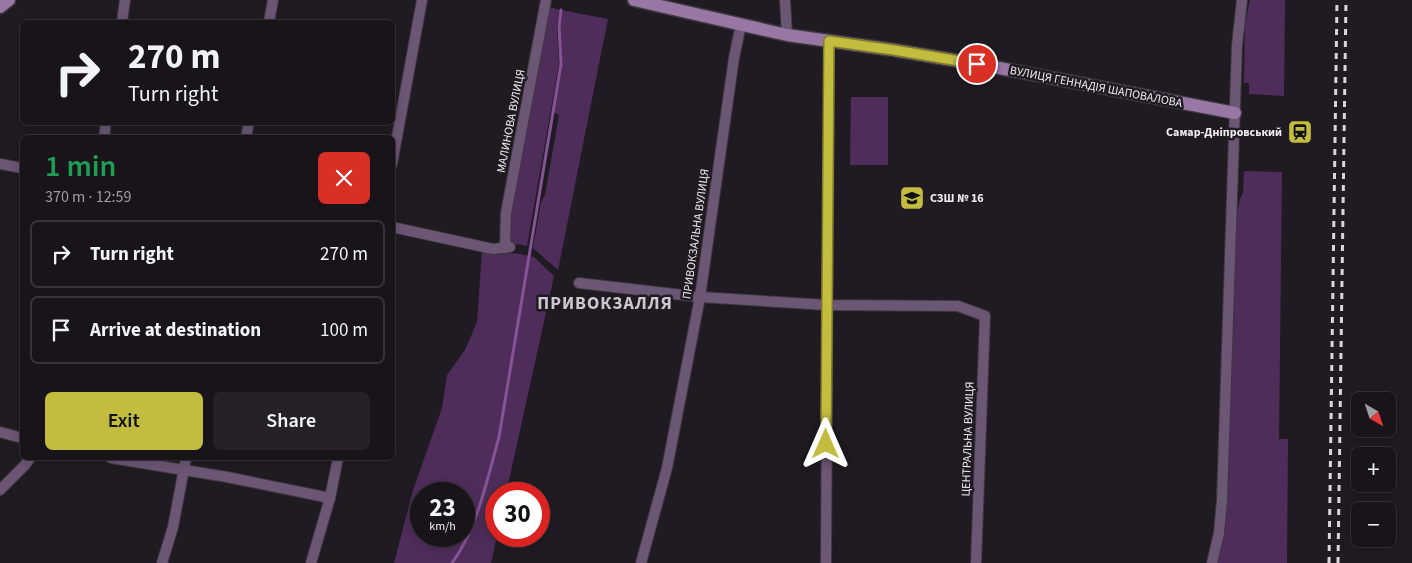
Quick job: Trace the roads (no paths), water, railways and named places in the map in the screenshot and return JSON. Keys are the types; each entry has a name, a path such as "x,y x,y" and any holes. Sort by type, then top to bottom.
{"street":[{"path":"0,7 9,0"},
{"path":"122,20 125,0"},
{"path":"269,20 273,0"},
{"path":"395,148 422,0"},
{"name":"МАЛИНОВА ВУЛИЦЯ","path":"395,228 493,249 508,248 506,213 546,0"},
{"name":"ВУЛИЦЯ ГЕННАДІЯ ШАПОВАЛОВА","path":"638,0 787,35 985,65 1235,113"},
{"path":"785,0 787,35"},
{"path":"1212,563 1219,533 1222,500 1237,45 1242,0"},
{"name":"ПРИВОКЗАЛЬНА ВУЛИЦЯ","path":"641,563 667,468 700,297 734,58 741,24"},
{"path":"826,563 829,41"},
{"path":"0,164 20,168"},
{"path":"579,283 700,297 827,305"},
{"name":"ЦЕНТРАЛЬНА ВУЛИЦЯ","path":"827,305 958,306 985,316 976,563"},
{"path":"0,432 20,437"},
{"path":"0,490 29,460"},
{"path":"123,460 330,498"},
{"path":"162,563 173,527 186,460"},
{"path":"311,563 330,498 338,460"}],"waterway":[{"path":"452,563 461,550 475,519 499,437 561,64 559,26 561,10"}],"railway":[{"path":"1329,563 1337,0"},
{"path":"1338,563 1346,0"}],"place":[{"name":"Самар-Дніпровський","path":"1300,132"},
{"name":"СЗШ № 16","path":"912,198"}],"district":[{"name":"ПРИВОКЗАЛЛЯ","path":"605,303"}]}
